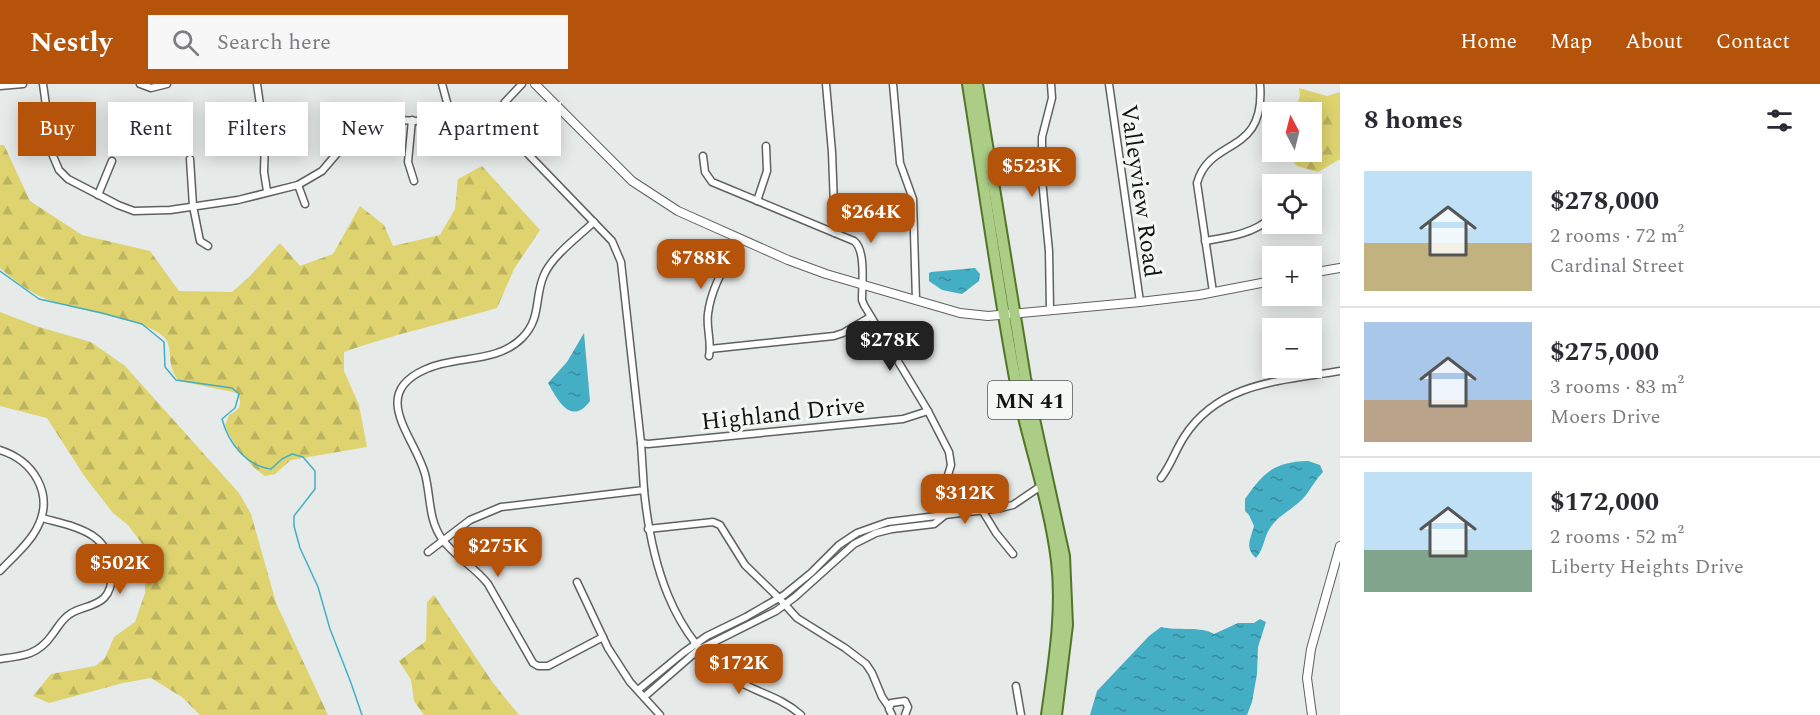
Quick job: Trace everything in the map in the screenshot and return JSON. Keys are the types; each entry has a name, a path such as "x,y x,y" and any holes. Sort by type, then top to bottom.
{"main road":[{"name":"MN 41","path":"968,84 1010,315 1064,556 1067,625 1056,715"},
{"name":"MN 41","path":"977,84 1023,419 1053,535 1057,562 1059,622 1047,715"}],"street":[{"path":"0,86 23,84"},
{"path":"43,84 53,156 59,170 68,179 134,211 152,212 238,200 298,185 322,171 351,135 365,124 382,119 417,120"},
{"path":"140,84 151,88 167,84"},
{"path":"257,84 260,102"},
{"path":"442,84 447,102"},
{"path":"505,102 522,84"},
{"path":"535,84 632,181 678,211 739,240 806,267 973,316 1010,315 1140,302 1262,283"},
{"path":"826,84 835,232"},
{"path":"893,84 900,163 913,199 916,300"},
{"path":"1050,310 1049,251 1042,180 1041,137 1052,98 1051,84"},
{"name":"Valleyview Road","path":"1109,84 1140,302"},
{"path":"1213,292 1197,183 1203,167 1238,143 1257,121 1260,112 1260,84"},
{"path":"412,120 408,162 414,181"},
{"path":"757,201 767,171 766,146"},
{"path":"264,156 267,191"},
{"path":"529,156 612,241 621,262 648,529 670,603 685,630 718,666 736,680 778,698 801,715"},
{"path":"703,156 705,172 709,180 854,240 860,246 862,300 950,452 951,465 942,492 945,515"},
{"path":"190,159 193,206 200,241 208,246"},
{"path":"98,195 112,161"},
{"path":"298,185 306,204"},
{"path":"594,222 549,267 542,280 536,315 519,340 498,353 429,368 416,374 401,388 397,400 398,411 425,472 433,521 444,541 488,584 536,665 548,666 603,637"},
{"path":"1205,241 1236,235 1262,224"},
{"path":"739,240 710,300 707,317 710,353 834,336 870,317"},
{"path":"1322,271 1340,268"},
{"path":"1161,478 1170,466 1184,438 1208,408 1235,392 1340,371"},
{"name":"Highland Drive","path":"641,442 648,444 903,418 928,411"},
{"path":"0,450 12,454 29,466 42,494 42,518 36,530 0,571"},
{"path":"644,697 717,630 779,598 811,573 839,545 857,533 888,522 1013,505 1041,486"},
{"path":"429,552 470,520 501,507 644,490"},
{"path":"982,510 996,533 1013,554"},
{"path":"638,690 699,646 784,604 806,588 854,544 876,533 892,529 934,524 945,515"},
{"path":"0,659 37,652 46,644 60,622 70,614 102,600 112,582 109,559 97,538 89,532 42,518"},
{"path":"648,529 713,522 718,524 745,566 797,618 866,664 892,715"},
{"path":"1312,715 1307,678 1311,649 1340,546"},
{"path":"578,582 603,637 630,682 660,715"},
{"path":"1016,686 1021,715"},
{"path":"889,708 891,703 904,701 908,707 905,715"}],"green space":[{"path":"1299,88 1327,96 1340,92 1340,159 1318,172 1297,166 1294,162 1322,162 1322,102 1298,102"},
{"path":"0,145 4,145 30,201 82,235 150,251 179,291 232,292 280,243 300,266 333,254 360,206 384,225 393,246 440,235 455,209 458,179 482,166 540,230 514,269 497,308 344,352 344,371 359,405 367,447 291,460 275,474 265,476 242,454 225,426 229,415 240,406 238,393 179,381 172,369 168,343 156,331 126,320 54,302 25,288 0,268"},
{"path":"0,312 39,327 91,342 125,366 239,493 251,514 276,603 328,715 200,715 182,697 151,678 123,683 49,703 33,696 51,674 95,666 105,658 114,637 135,622 145,593 145,548 128,525 113,513 85,477 47,418 0,406"},
{"path":"434,595 493,683 519,715 424,715 414,701 411,680 399,661 426,641 427,602"}],"water":[{"path":"975,268 980,274 979,281 962,294 942,290 929,281 931,272"},
{"path":"584,333 590,401 583,408 571,411 560,403 548,383 567,362"},
{"path":"1308,461 1320,465 1323,472 1302,500 1274,523 1256,558 1249,547 1254,526 1245,511 1245,499 1264,475 1271,470 1286,464"},
{"path":"1260,619 1266,622 1258,647 1257,674 1247,715 1090,715 1097,691 1149,636 1161,627 1203,630 1214,634 1238,623 1254,623"}],"waterway":[{"path":"0,271 39,299 142,324 164,342 165,367 176,380 232,388 239,394 235,408 222,419 229,436 239,452 246,458 271,469 292,454 303,457 315,471 315,489 294,516 294,526 300,548 318,587 330,629 362,715"}]}
